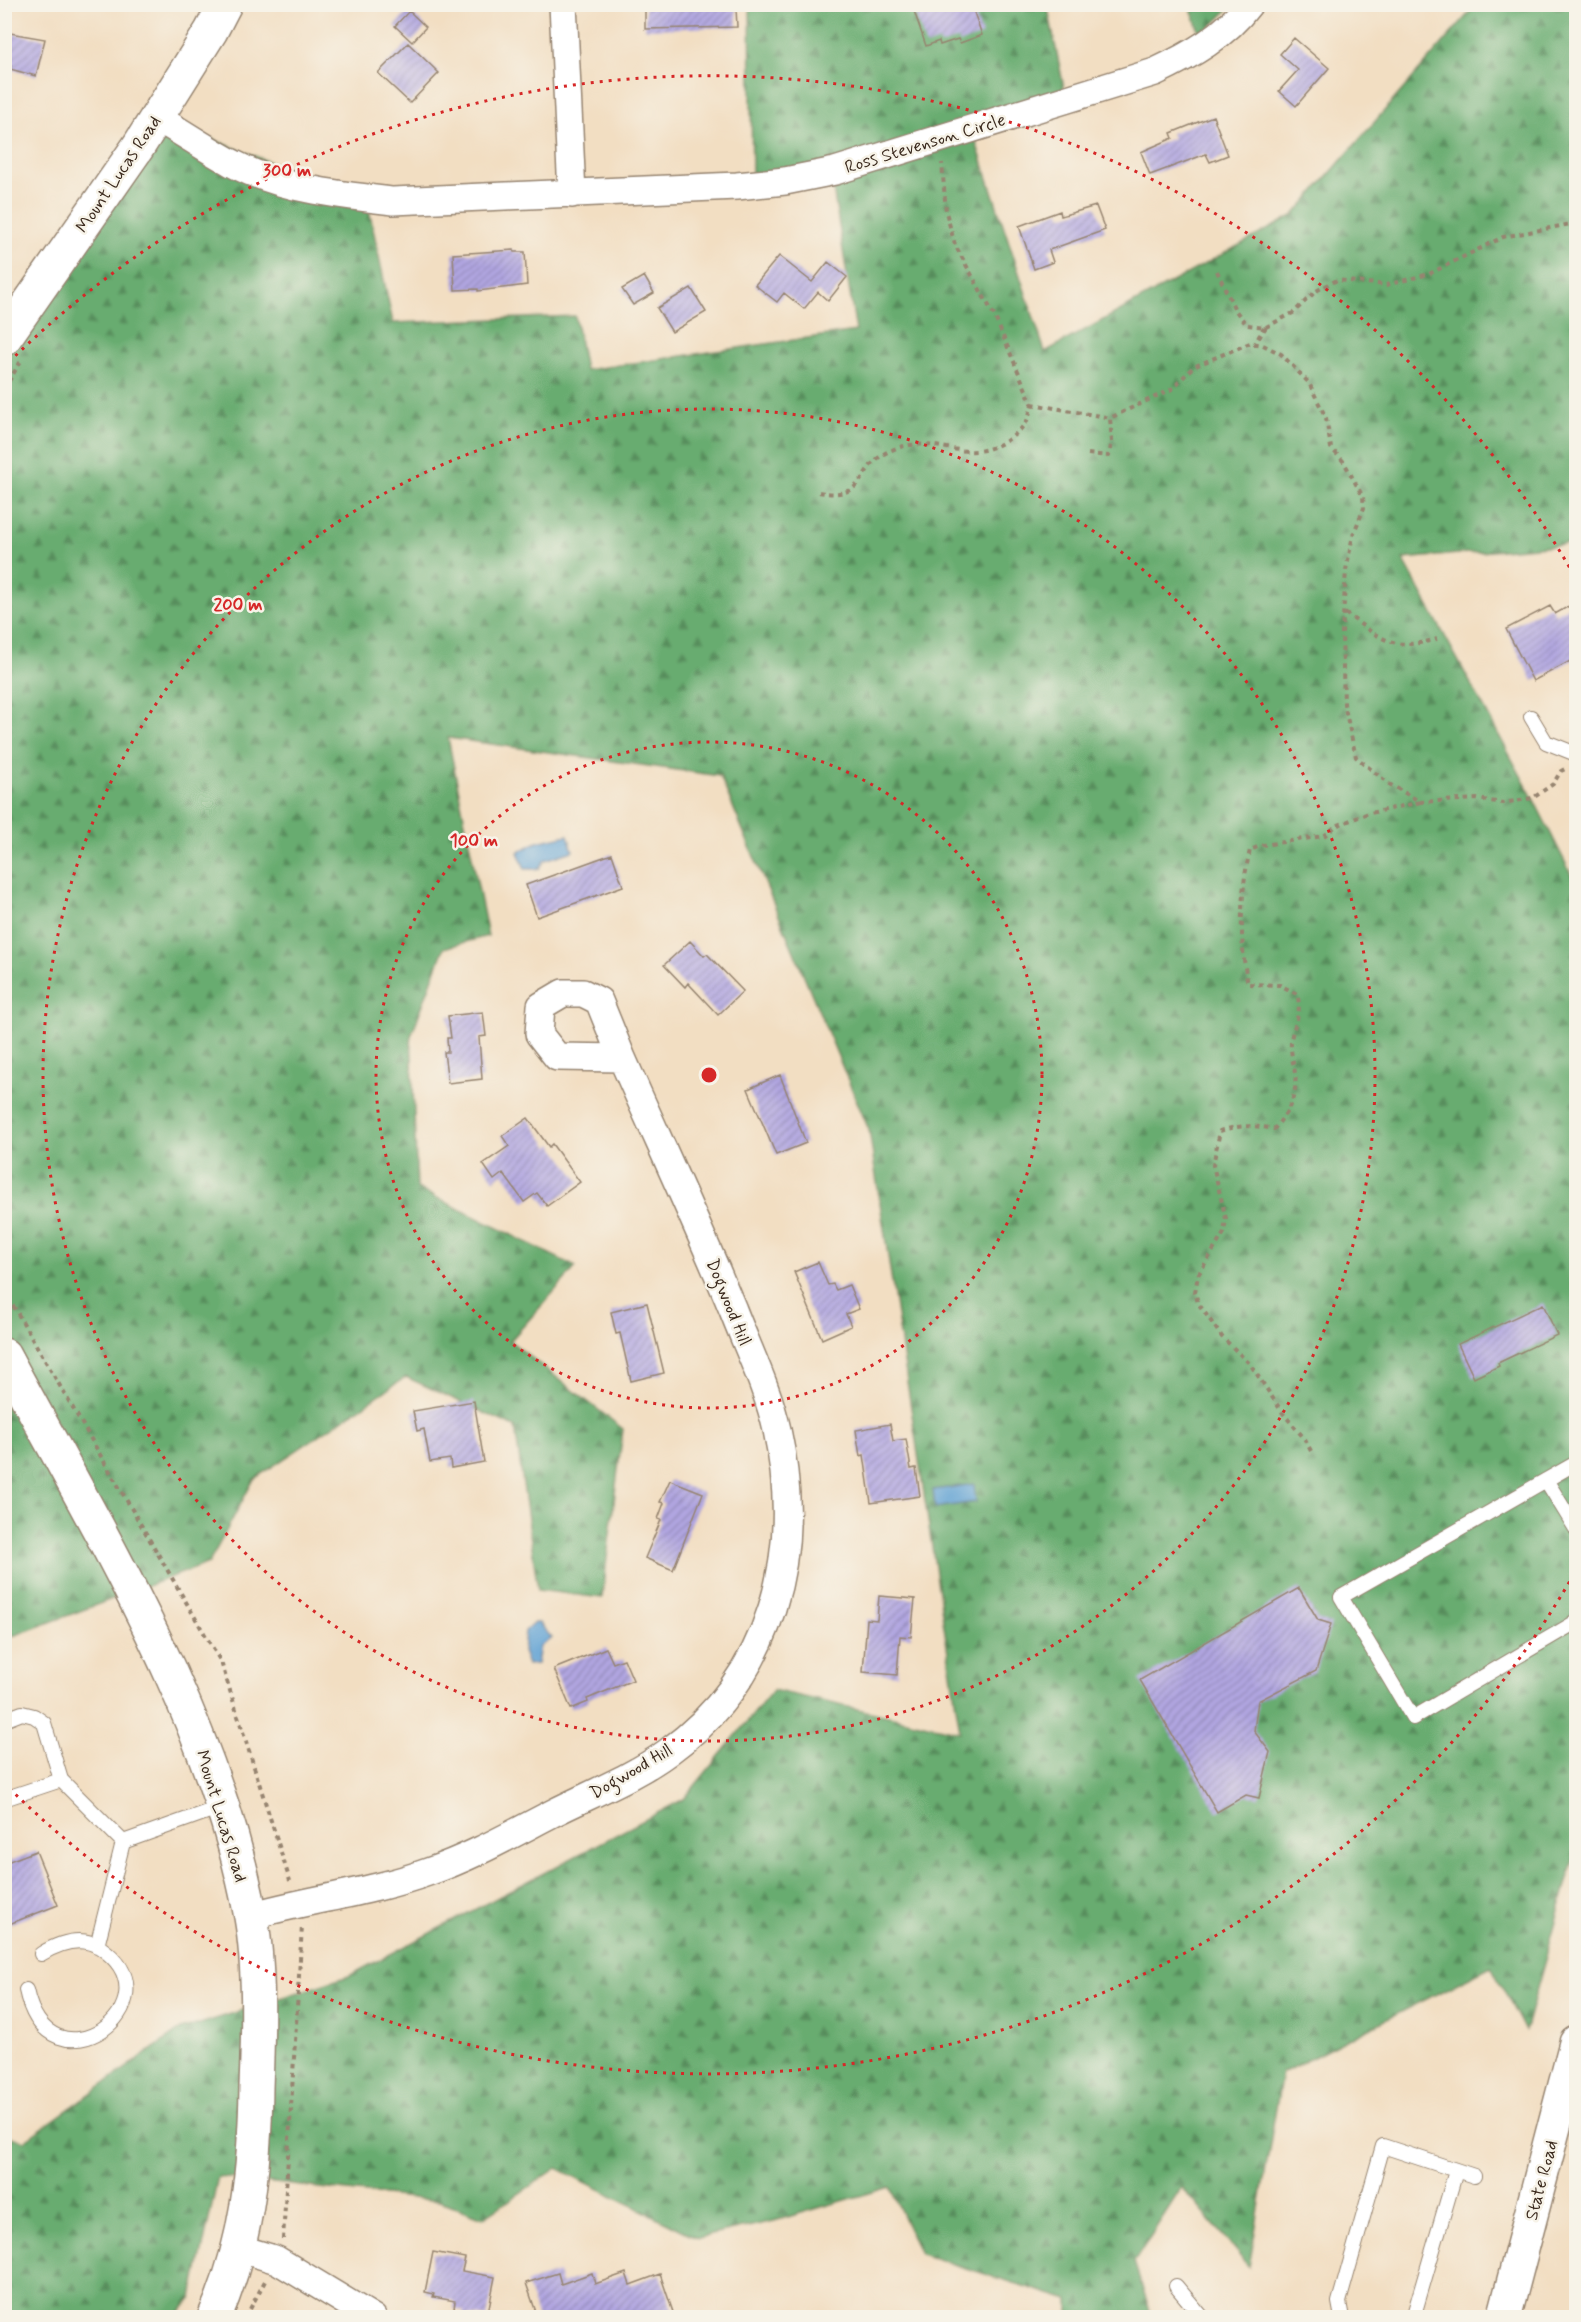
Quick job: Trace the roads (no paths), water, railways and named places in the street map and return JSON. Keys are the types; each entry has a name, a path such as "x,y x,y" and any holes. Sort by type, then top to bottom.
{"main road":[{"name":"Mount Lucas Road","path":"4,339 157,118 211,31 225,4"},
{"name":"Mount Lucas Road","path":"5,1357 168,1664 211,1773 250,1916 254,1944 257,2051 255,2138 249,2196 238,2248 214,2318"},
{"name":"State Road","path":"1504,2318 1576,2043"}],"street":[{"path":"563,4 572,194"},
{"name":"Ross Stevenson Circle","path":"157,118 233,164 301,187 393,201 737,186 785,181 835,171 1155,72 1188,57 1217,37 1249,4"},
{"name":"Dogwood Hill","path":"250,1916 297,1903 370,1889 428,1872 634,1773 668,1752 699,1726 726,1696 743,1672 767,1627 776,1599 784,1557 787,1514 784,1470 777,1428 764,1387 687,1198 622,1058"},
{"path":"238,2248 277,2260 372,2318"}],"lane":[{"path":"1531,717 1545,742 1576,754"},
{"path":"1576,1463 1341,1598 1413,1718 1576,1622"},
{"path":"1546,1480 1576,1529"},
{"path":"4,1719 22,1713 34,1716 44,1723 62,1780 123,1842"},
{"path":"4,1799 62,1780"},
{"path":"123,1842 221,1807"},
{"path":"97,1946 123,1842"},
{"path":"26,1990 29,2006 36,2020 48,2031 63,2038 78,2040 94,2036 108,2028 118,2016 125,2001 126,1984 121,1968 111,1955 97,1946 81,1941 64,1942 41,1954"},
{"path":"1342,2318 1339,2302 1383,2146 1474,2176"},
{"path":"1413,2318 1456,2171"},
{"path":"1176,2286 1203,2318"}],"water":[{"path":"568,835 573,851 545,860 539,869 525,869 518,852 537,842"},
{"path":"974,1484 976,1502 935,1508 933,1490"},
{"path":"534,1623 539,1623 552,1638 540,1646 537,1664 528,1665 523,1652 525,1631"}]}
